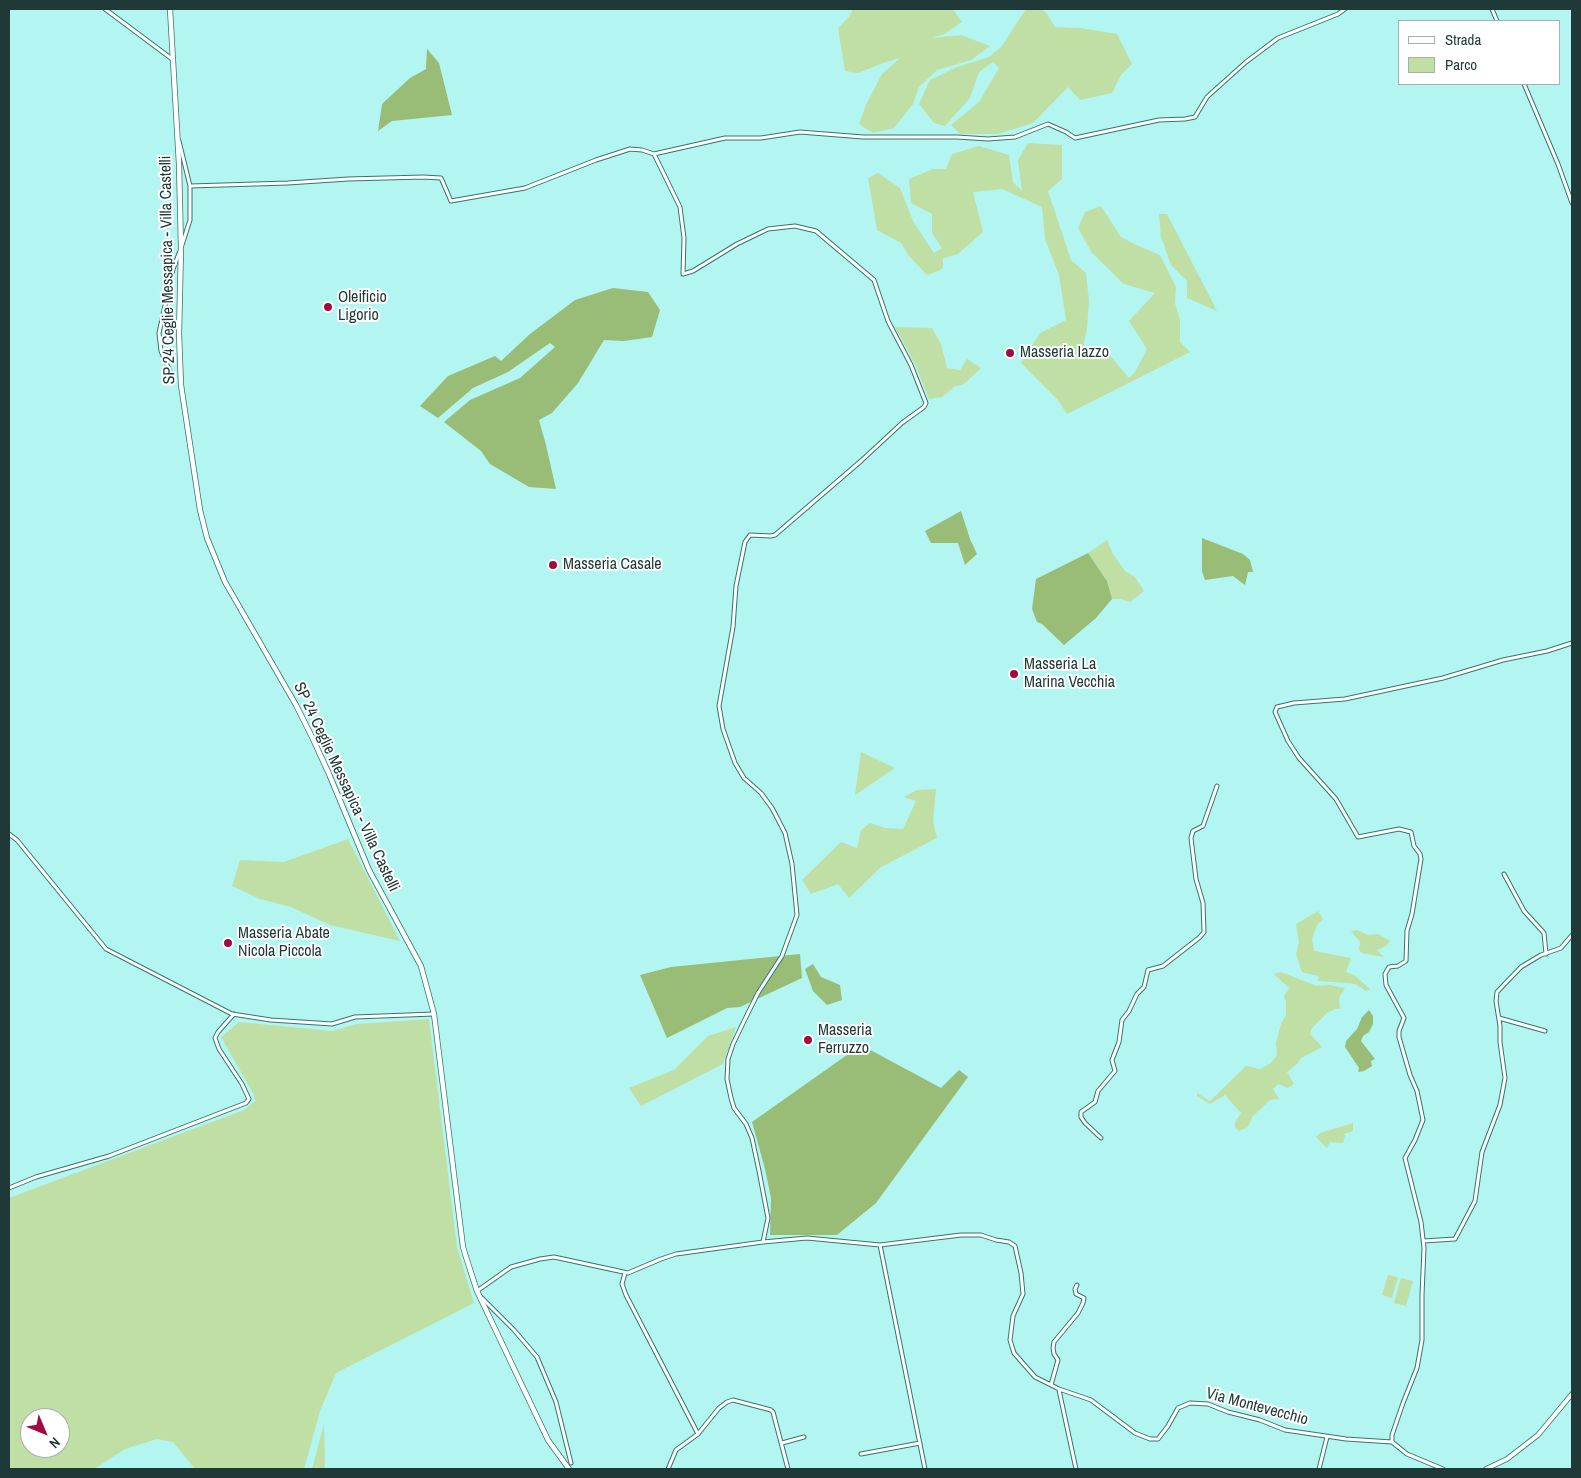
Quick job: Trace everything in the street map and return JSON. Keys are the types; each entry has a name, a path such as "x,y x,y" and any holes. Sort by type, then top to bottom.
{"main road":[{"name":"SP 24 Ceglie Messapica - Villa Castelli","path":"170,9 181,248 179,334 181,385 200,510 207,538 225,582 291,696 313,739 330,774 369,870 421,966 434,1014 463,1247 478,1293 548,1440 569,1469"}],"street":[{"path":"105,9 172,59"},
{"path":"190,186 288,183 348,178 441,178 452,201 525,188 596,160 630,149 654,154 725,138 761,138 800,132 863,138 956,137 988,139 1015,137 1048,124 1075,138 1159,120 1185,119 1195,116 1207,97 1246,62 1278,38 1338,14 1345,9"},
{"path":"1524,85 1558,164 1572,203"},
{"path":"172,376 161,351 158,333 173,269 190,220 190,186 177,136"},
{"path":"654,154 680,207 684,238 683,274 693,271 737,244 768,229 795,226 816,231 874,280 888,321 911,365 926,403 924,407 902,423 865,458 775,534 771,536 750,535 744,542 736,586 733,627 719,706 722,729 735,763 744,778 761,793 772,808 784,834 792,864 797,915 782,956 752,1006 733,1044 728,1060 727,1079 730,1098 752,1138 760,1171 768,1218 763,1242"},
{"path":"1443,1469 1407,1454 1392,1442 1392,1435 1417,1368 1420,1353 1423,1241 1421,1222 1405,1158 1423,1120 1420,1103 1399,1037 1399,1031 1404,1018 1386,985 1385,974 1389,967 1398,966 1406,961 1407,931 1413,908 1421,859 1420,854 1414,846 1411,832 1399,830 1358,837 1336,799 1299,758 1275,712 1277,707 1294,703 1345,699 1443,678 1503,660 1547,651 1572,643"},
{"path":"1101,1138 1085,1123 1081,1117 1081,1112 1094,1102 1098,1091 1115,1071 1112,1060 1119,1042 1122,1020 1129,1011 1136,994 1144,987 1148,970 1163,966 1204,932 1203,903 1196,879 1191,838 1193,832 1204,826 1217,786"},
{"path":"9,834 17,840 106,949 234,1014 271,1020 332,1024 355,1016 434,1014"},
{"path":"1504,874 1524,911 1544,933 1546,954"},
{"path":"1423,1241 1455,1238 1475,1201 1482,1152 1500,1105 1505,1078 1496,1001 1497,992 1521,967 1561,948 1572,935"},
{"path":"9,1188 36,1177 109,1156 246,1103 249,1099 242,1084 219,1049 215,1038 234,1014"},
{"path":"1499,1018 1545,1031"},
{"path":"571,1463 556,1402 537,1357 478,1293 511,1267 554,1257 625,1273 676,1254 763,1242 807,1238 880,1245 961,1235 981,1235 1009,1242 1015,1246 1023,1294 1013,1316 1010,1340 1014,1353 1035,1377 1058,1389 1076,1469"},
{"path":"880,1245 925,1469"},
{"path":"625,1273 622,1284 626,1295 698,1434"},
{"path":"1050,1385 1058,1360 1054,1354 1054,1342 1078,1313 1083,1303 1084,1298 1076,1294 1077,1284"},
{"name":"Via Montevecchio","path":"1058,1389 1091,1400 1135,1433 1150,1439 1158,1439 1178,1408 1190,1402 1208,1404 1285,1430 1327,1437 1392,1442"},
{"path":"1486,1469 1507,1459 1538,1435 1572,1394"},
{"path":"668,1469 676,1450 698,1434 719,1408 733,1400 773,1412 788,1469"},
{"path":"782,1443 804,1437"},
{"path":"1319,1469 1327,1437"},
{"path":"861,1454 920,1443"},
{"path":"564,1462 569,1458"}],"green space":[{"path":"853,9 953,9 962,22 944,34 932,38 961,35 990,46 971,60 937,70 919,87 913,104 894,128 873,133 859,124 866,105 882,74 900,58 858,73 845,71 838,28 849,17"},
{"path":"1026,9 1041,9 1047,14 1055,27 1080,28 1117,34 1132,64 1121,75 1112,93 1080,100 1068,87 1033,123 998,134 960,134 951,125 979,102 999,68 993,62 979,72 970,98 945,126 934,123 919,104 930,80 957,67 989,57 1002,46"},
{"path":"427,49 439,63 452,115 392,121 378,131 382,104 410,78 426,69"},
{"path":"1028,143 1062,145 1062,179 1048,191 1071,260 1086,273 1089,301 1087,329 1082,351 1106,351 1129,378 1135,372 1147,349 1129,321 1155,293 1124,284 1092,253 1078,228 1085,212 1101,206 1121,237 1160,255 1176,287 1175,303 1180,320 1180,342 1190,352 1067,414 1057,399 1021,363 1040,333 1066,320 1059,275 1045,239 1042,207 1002,189 973,192 983,232 958,254 943,258 943,268 927,275 909,256 901,243 877,230 868,178 878,173 900,188 913,221 934,253 942,248 932,233 932,214 911,203 909,179 933,169 946,169 952,154 979,146 1009,155 1013,182 1022,191 1018,160"},
{"path":"1159,214 1167,214 1217,311 1187,298 1187,281 1171,265 1161,237"},
{"path":"613,288 648,292 660,310 652,337 624,341 604,340 578,383 552,413 539,420 556,489 529,487 490,464 481,451 444,422 470,400 520,378 555,347 550,343 508,372 473,388 438,418 420,406 448,376 495,356 501,361 530,334 575,300"},
{"path":"895,327 932,328 941,344 947,368 960,370 967,359 981,368 964,384 954,387 942,397 929,399 915,364"},
{"path":"961,511 977,554 965,565 958,543 931,543 925,531"},
{"path":"1202,538 1243,554 1250,560 1253,572 1248,572 1245,585 1233,576 1205,580 1202,571"},
{"path":"1107,540 1113,554 1125,571 1135,577 1144,591 1130,602 1112,599 1107,581 1088,553"},
{"path":"1088,553 1107,581 1112,599 1096,618 1064,645 1042,624 1037,622 1032,609 1036,579"},
{"path":"861,752 895,768 855,795"},
{"path":"936,789 933,822 937,838 881,867 849,898 838,884 811,894 802,880 841,842 857,848 861,830 870,823 885,828 903,829 916,801 904,797 917,790"},
{"path":"348,839 400,941 330,925 291,907 260,899 232,886 240,860 284,862"},
{"path":"1318,911 1323,919 1317,925 1312,939 1314,951 1351,958 1346,972 1354,975 1370,989 1366,991 1355,984 1318,981 1318,976 1302,972 1296,954 1299,942 1296,924"},
{"path":"1357,930 1368,935 1378,934 1390,941 1386,946 1377,950 1384,957 1362,953 1359,950 1360,942 1351,931"},
{"path":"800,954 802,978 740,1007 727,1008 667,1038 640,975 671,967"},
{"path":"813,964 821,977 840,985 842,1000 827,1005 813,991 805,969"},
{"path":"1281,972 1317,986 1329,985 1345,988 1339,998 1340,1009 1327,1013 1312,1028 1310,1034 1322,1047 1301,1058 1287,1072 1294,1084 1288,1088 1278,1084 1273,1089 1279,1099 1270,1100 1252,1117 1248,1127 1239,1131 1235,1128 1235,1122 1241,1113 1225,1095 1210,1104 1197,1096 1197,1093 1210,1101 1246,1066 1260,1069 1271,1063 1277,1055 1276,1043 1281,1024 1286,1015 1284,996 1289,988 1274,974"},
{"path":"1369,1010 1373,1016 1373,1024 1361,1041 1375,1059 1371,1061 1372,1066 1358,1072 1359,1068 1345,1047 1346,1041 1357,1029 1362,1017"},
{"path":"429,1019 457,1247 474,1303 336,1373 320,1411 304,1469 195,1469 173,1442 157,1439 125,1449 94,1469 9,1469 9,1198 244,1110 255,1101 254,1095 221,1037 239,1022 332,1031 357,1024"},
{"path":"736,1027 723,1064 641,1106 629,1088 674,1070 708,1036"},
{"path":"861,1045 941,1088 959,1070 968,1077 876,1203 837,1235 770,1235 771,1198 752,1122"},
{"path":"1353,1123 1353,1131 1344,1134 1343,1143 1330,1142 1327,1148 1316,1137 1320,1133"},
{"path":"1388,1275 1398,1277 1392,1298 1382,1295"},
{"path":"1401,1278 1413,1281 1406,1306 1394,1303"},
{"path":"324,1424 324,1469 312,1469"}],"place":[{"name":"Oleificio Ligorio","path":"328,307"},
{"name":"Masseria Iazzo","path":"1010,353"},
{"name":"Masseria Casale","path":"553,565"},
{"name":"Masseria La Marina Vecchia","path":"1014,674"},
{"name":"Masseria Abate Nicola Piccola","path":"228,943"},
{"name":"Masseria Ferruzzo","path":"808,1040"}]}
